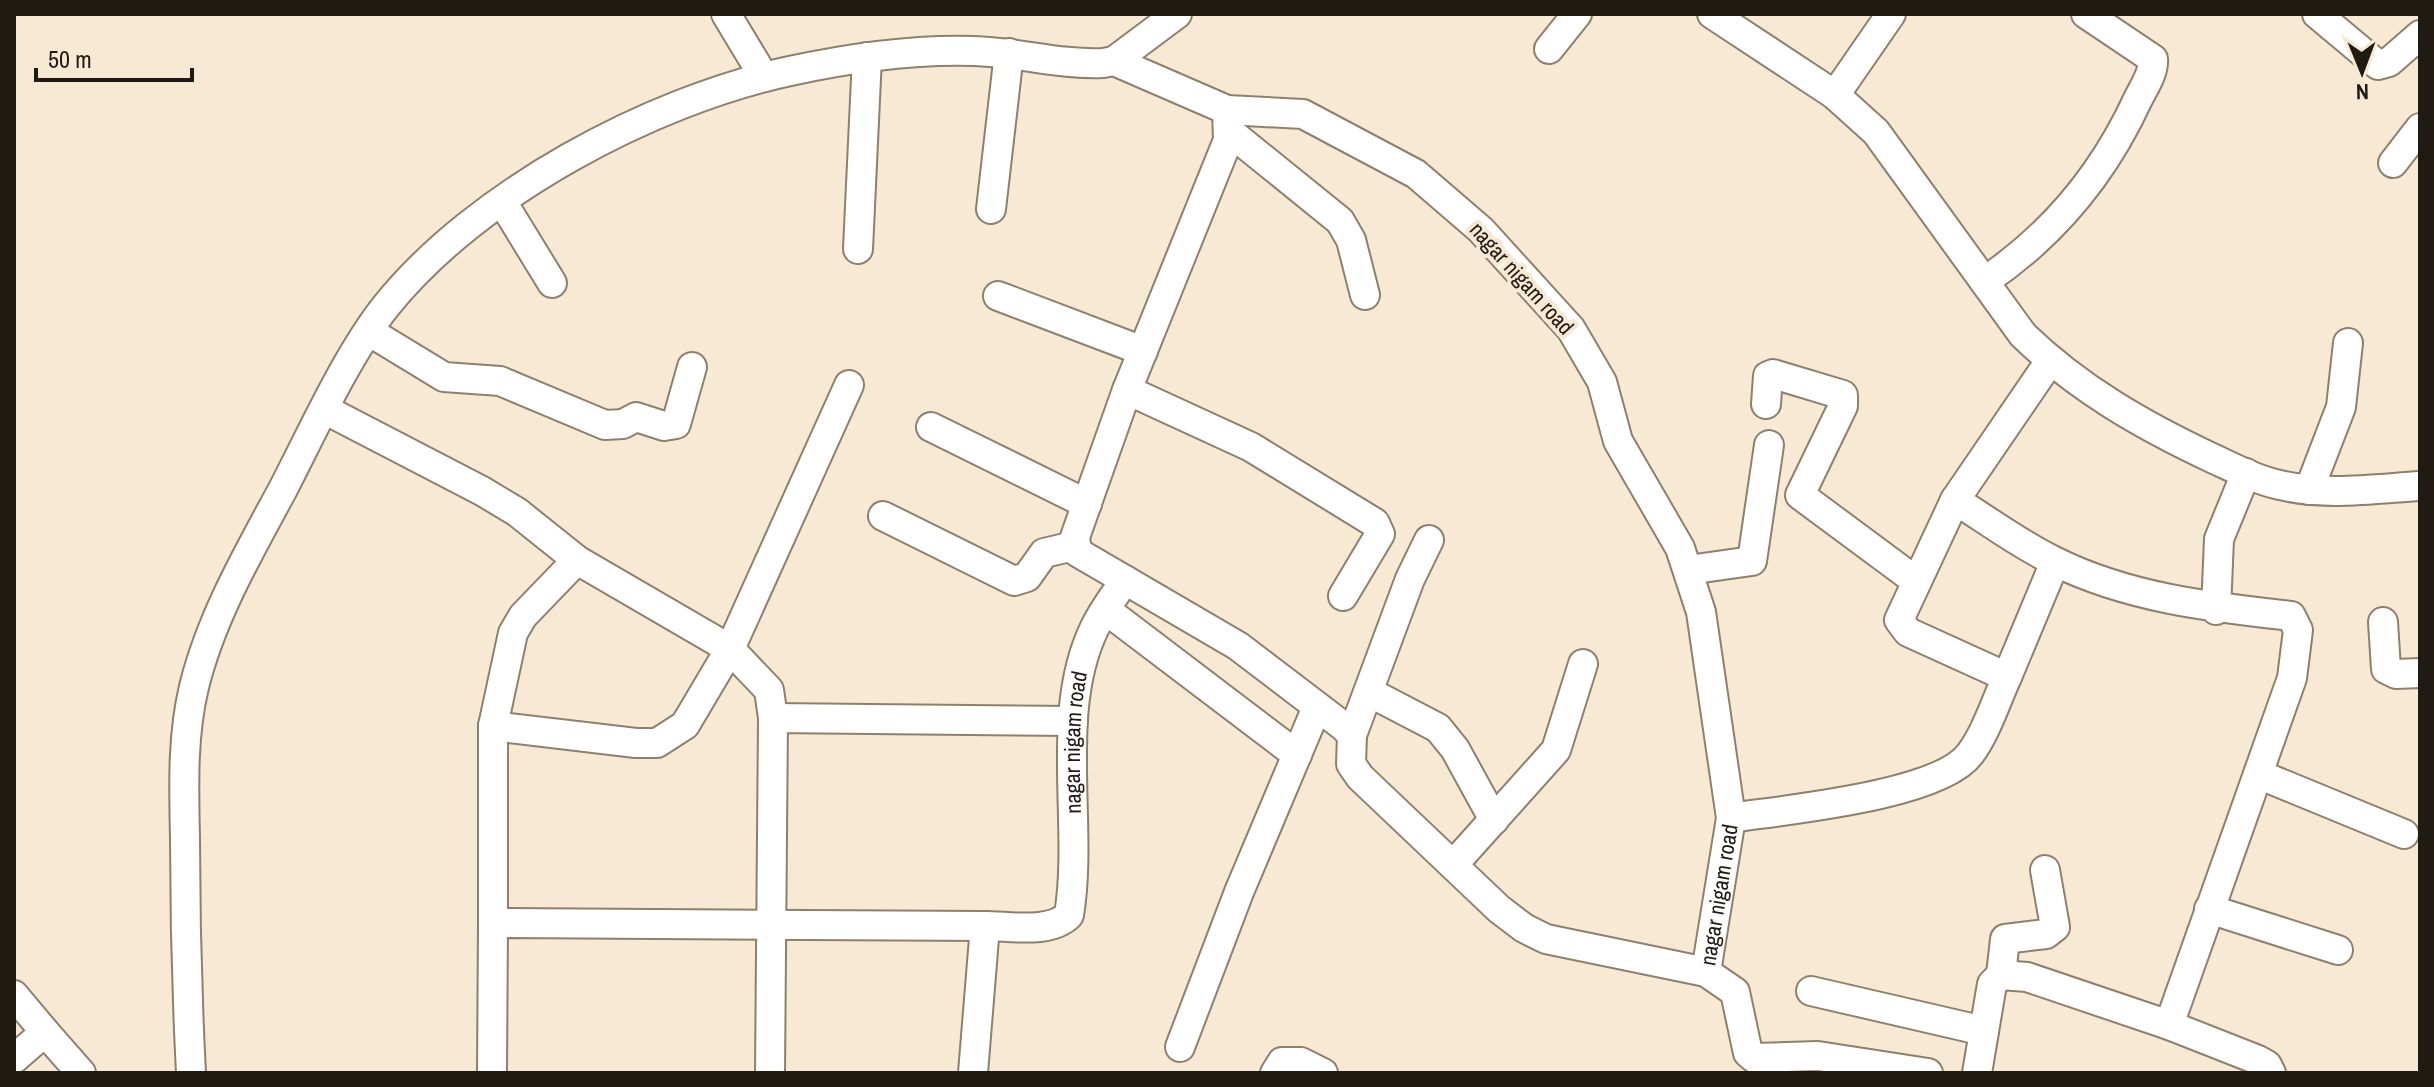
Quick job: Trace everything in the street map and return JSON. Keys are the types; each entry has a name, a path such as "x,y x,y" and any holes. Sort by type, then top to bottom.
{"street":[{"path":"191,1073 185,945 184,769 194,689 210,637 238,573 324,409 384,308 442,245 569,156 665,112 764,77 867,57 973,50 1092,64 1114,61 1177,14"},
{"path":"1549,49 1577,14"},
{"path":"1712,14 1835,95 1858,114 1895,153 2023,335 2050,361 2146,427 2278,485 2338,492 2420,486"},
{"path":"1835,95 1891,14"},
{"path":"1985,281 2013,261 2082,192 2121,137 2150,74 2153,59 2086,14"},
{"path":"2317,14 2378,65 2389,62 2420,35"},
{"path":"728,15 764,77"},
{"path":"991,209 1009,53"},
{"path":"858,249 867,57"},
{"name":"nagar nigam road","path":"1114,61 1228,121 1296,112 1313,118 1352,142 1416,174 1481,230 1571,329 1602,382 1618,441 1680,548 1706,641 1731,818 1706,972 1546,939 1499,909 1355,772 1350,754 1352,735"},
{"path":"1074,546 1127,390 1228,121 1340,221 1351,240 1365,295"},
{"path":"2393,163 2420,128"},
{"path":"503,203 552,283"},
{"path":"998,296 1143,351"},
{"path":"370,332 444,377 500,381 605,425 623,424 636,417 664,426 676,424 692,367"},
{"path":"2309,490 2341,407 2348,343"},
{"path":"2007,677 1902,627 1901,613 1955,500 2050,361"},
{"path":"1766,404 1768,376 1773,374 1843,395 1843,406 1800,495 1916,581"},
{"path":"493,726 657,743 685,725 730,649 849,385"},
{"path":"1127,390 1240,442 1375,523 1380,534 1343,596"},
{"path":"324,409 517,512 577,560 730,649 769,690 773,718 770,1073"},
{"path":"931,427 1087,504"},
{"path":"1688,570 1752,561 1769,445"},
{"path":"2216,610 2219,539 2246,473"},
{"path":"1955,500 2055,562 2154,596 2216,610 2291,616 2297,622 2297,654 2292,678 2169,1025"},
{"path":"883,516 1014,581 1027,577 1049,551 1074,546"},
{"path":"1074,546 1086,559 1238,646 1352,735 1410,579 1429,540"},
{"path":"492,1073 493,726 513,633 523,616 577,560"},
{"path":"1731,818 1858,800 1950,770 1971,754 2055,562"},
{"name":"nagar nigam road","path":"985,926 1047,926 1060,923 1069,915 1073,721 1087,648 1125,580"},
{"path":"1106,610 1297,755"},
{"path":"2383,622 2386,669 2396,674 2420,673"},
{"path":"1453,865 1556,750 1583,664"},
{"path":"1369,692 1438,728 1455,749 1494,820"},
{"path":"1180,1047 1317,707"},
{"path":"773,718 1073,721"},
{"path":"2258,774 2404,834"},
{"path":"1977,1073 1992,984 2001,975 2005,939 2046,934 2055,927 2045,870"},
{"path":"2209,909 2338,950"},
{"path":"493,923 772,922 985,926 973,1073"},
{"path":"1706,972 1730,985 1735,992 1748,1053 1754,1058 1818,1056 1928,1073"},
{"path":"2001,975 2027,977 2169,1025 2258,1060 2267,1065 2271,1073"},
{"path":"1811,991 1984,1031"},
{"path":"14,995 81,1073"},
{"path":"14,1059 45,1032"},
{"path":"1275,1073 1282,1062 1291,1061 1323,1073"}]}
